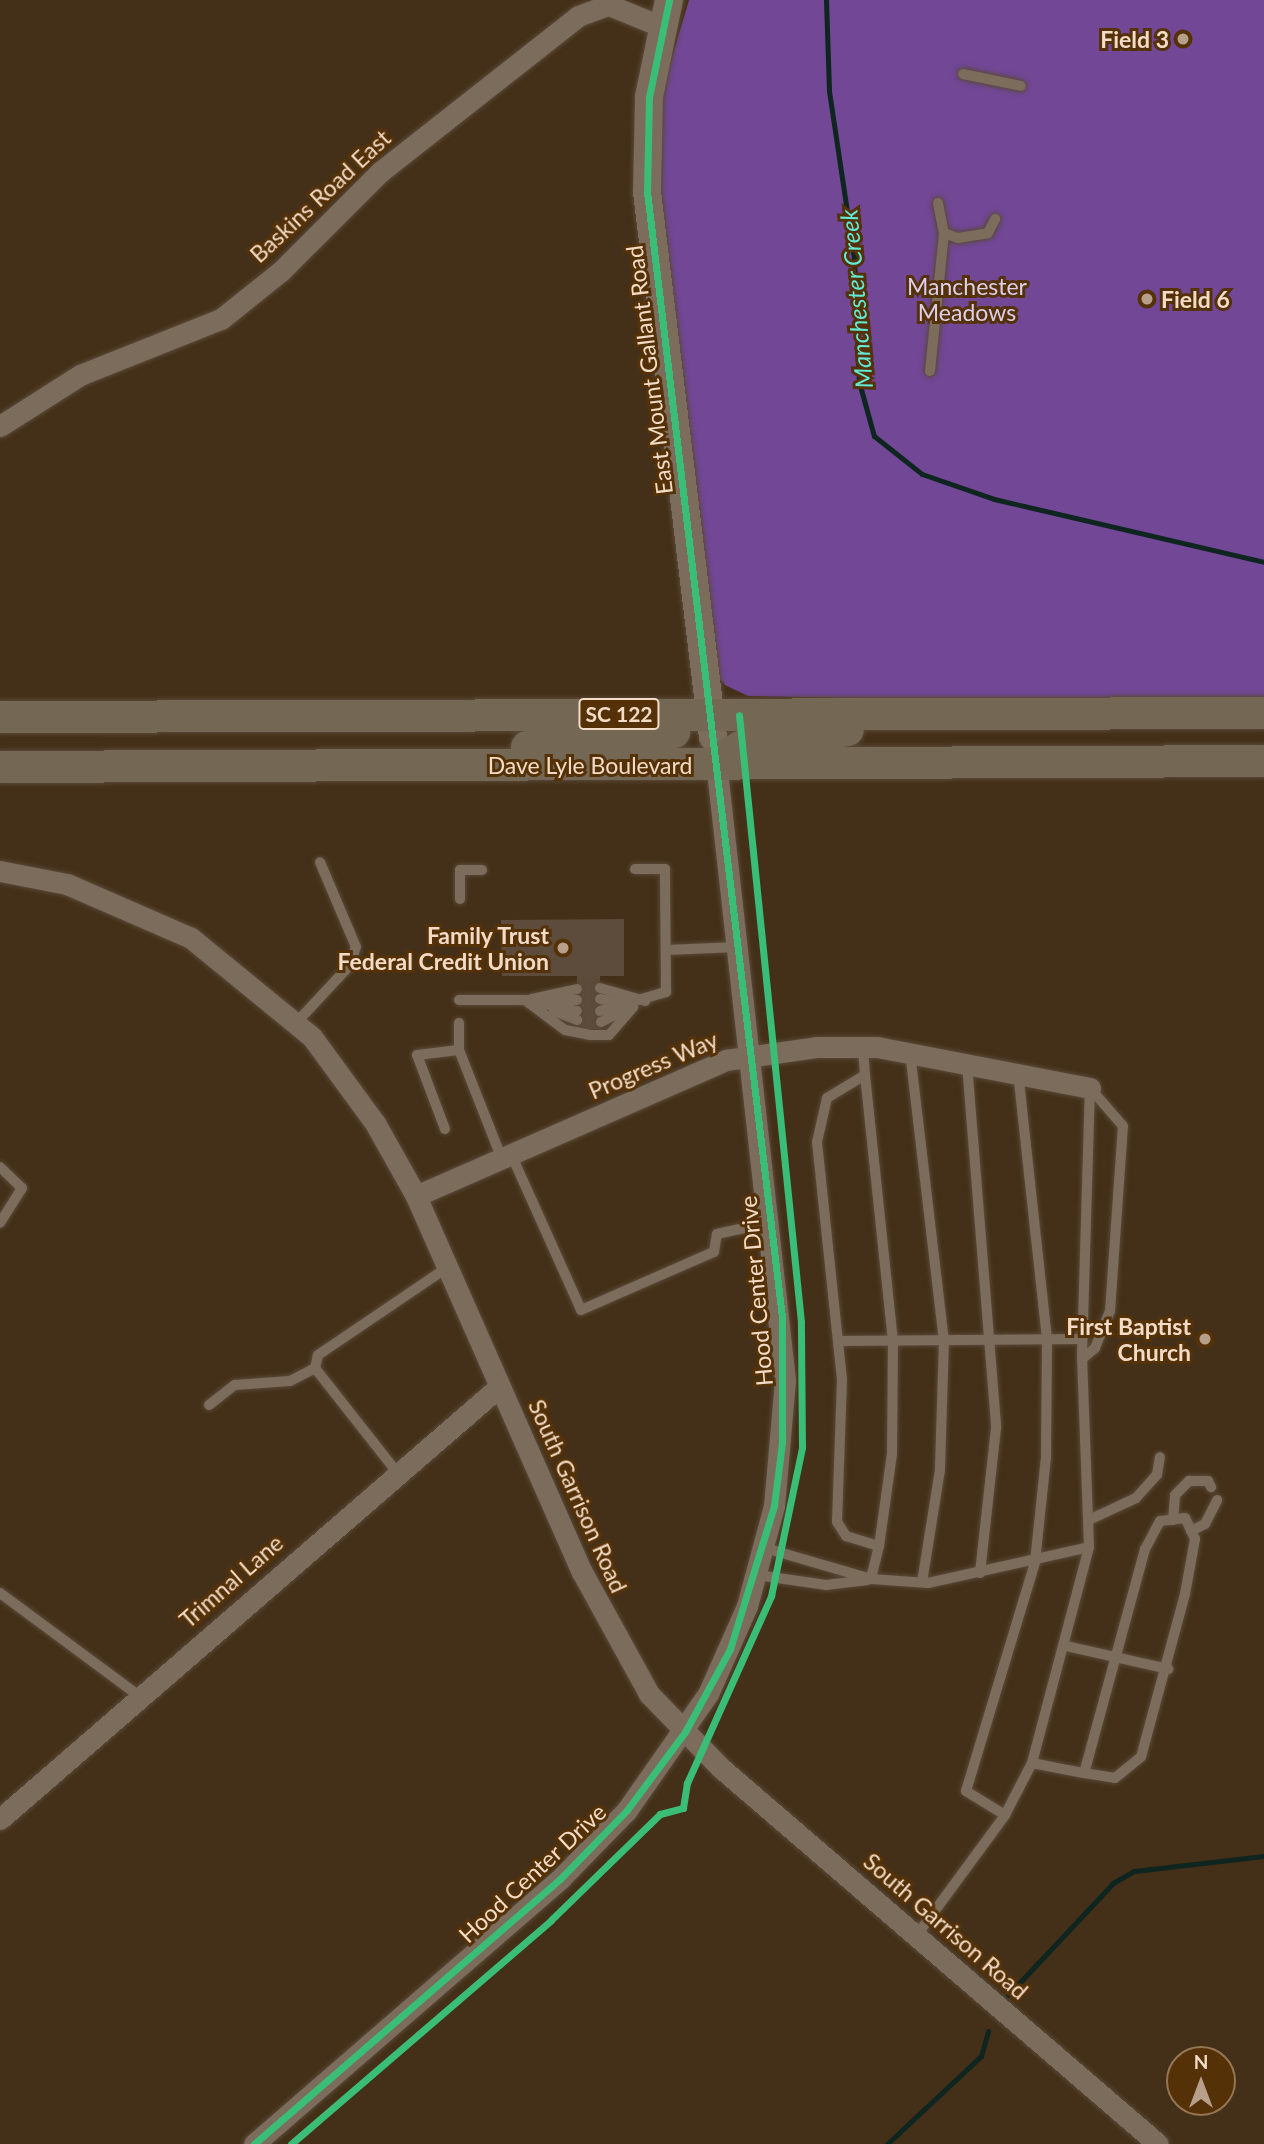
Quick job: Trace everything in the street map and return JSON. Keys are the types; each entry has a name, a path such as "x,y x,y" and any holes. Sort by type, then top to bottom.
{"main road":[{"name":"Dave Lyle Boulevard","path":"0,767 352,766 713,739 949,714 1264,713"},
{"path":"352,766 689,730 732,750 760,743 949,714"},
{"name":"Dave Lyle Boulevard","path":"0,717 713,739 1264,761"}],"street":[{"name":"East Mount Gallant Road","path":"669,0 649,97 647,192 713,739"},
{"name":"Baskins Road East","path":"0,426 80,375 221,319 475,93 578,16 608,3 663,27"},
{"name":"Hood Center Drive","path":"254,2144 594,1846 685,1732 730,1648 757,1575 765,1548 782,1443 785,1380 771,1222 713,739"},
{"name":"South Garrison Road","path":"0,871 67,884 132,907 191,938 296,1023 375,1123 416,1196 615,1641 649,1694 685,1732 1158,2144"},
{"name":"Progress Way","path":"416,1196 726,1060 863,1047 967,1061 1090,1088"},
{"name":"Trimnal Lane","path":"0,1819 396,1472 500,1386"}],"lane":[{"path":"963,74 1021,86"},
{"path":"929,371 944,233 938,203"},
{"path":"944,233 973,238 988,233 995,219"},
{"path":"296,1023 350,965 356,947 320,862"},
{"path":"635,869 665,869 666,992 640,1003 601,1005 640,1003"},
{"path":"460,899 460,870 482,870"},
{"path":"666,950 738,947"},
{"path":"459,1000 525,1000 577,1005 525,1000"},
{"path":"525,1000 565,1030 590,1035 609,1035 640,1003"},
{"path":"459,1023 459,1050 506,1157 581,1310 714,1252 717,1234 771,1222"},
{"path":"863,1047 893,1340 892,1454 871,1579"},
{"path":"445,1129 417,1055 459,1050"},
{"path":"910,1052 944,1340 940,1470 922,1583"},
{"path":"967,1061 993,1340 996,1428 980,1573"},
{"path":"1005,1815 966,1791 1035,1562 1048,1339 1018,1072"},
{"path":"865,1075 820,1108 817,1142 839,1341 837,1522 846,1536 878,1546"},
{"path":"917,1935 1005,1815 1032,1763 1066,1646 1089,1547 1091,1519 1082,1339 1090,1088"},
{"path":"1082,1359 1095,1348 1110,1311 1123,1126 1090,1088"},
{"path":"0,1167 22,1188 0,1223"},
{"path":"209,1405 234,1385 290,1381 315,1368 318,1355 447,1267"},
{"path":"839,1341 1082,1339"},
{"path":"315,1368 396,1472"},
{"path":"1091,1519 1136,1498 1157,1475 1160,1457"},
{"path":"1173,1520 1175,1494 1189,1481 1208,1481 1211,1487"},
{"path":"1191,1531 1205,1524 1217,1500"},
{"path":"1032,1763 1084,1773 1115,1778 1141,1757 1169,1664 1195,1539 1185,1518 1160,1521 1145,1549 1084,1773"},
{"path":"765,1548 871,1579 922,1583 1035,1562 1089,1547"},
{"path":"757,1575 826,1586 871,1579"},
{"path":"0,1593 139,1696"},
{"path":"1066,1646 1169,1664"}],"green space":[{"name":"Manchester Meadows","path":"689,0 1264,0 1264,705 748,696 725,685 708,664 656,191 660,98"}],"building":[{"name":"Family Trust Federal Credit Union","path":"624,919 624,976 600,976 601,1029 577,1029 577,976 502,976 501,920"}],"waterway":[{"name":"Manchester Creek","path":"826,0 829,91 854,258 859,382 874,436 922,474 994,499 1264,562"},
{"path":"1008,1995 1113,1883 1134,1871 1264,1856"},
{"path":"887,2144 981,2056 988,2031"}],"cycle path":[{"path":"254,2144 560,1879 627,1810 685,1732 730,1649 774,1506 782,1443 782,1317 647,192 649,97 669,0"},
{"path":"291,2144 551,1920 660,1814 683,1808 687,1783 771,1596 802,1447 801,1322 739,715"}],"place":[{"name":"Field 3","path":"1183,39"},
{"name":"Field 6","path":"1147,299"},
{"name":"Family Trust Federal Credit Union","path":"563,948"},
{"name":"First Baptist Church","path":"1205,1339"}]}
